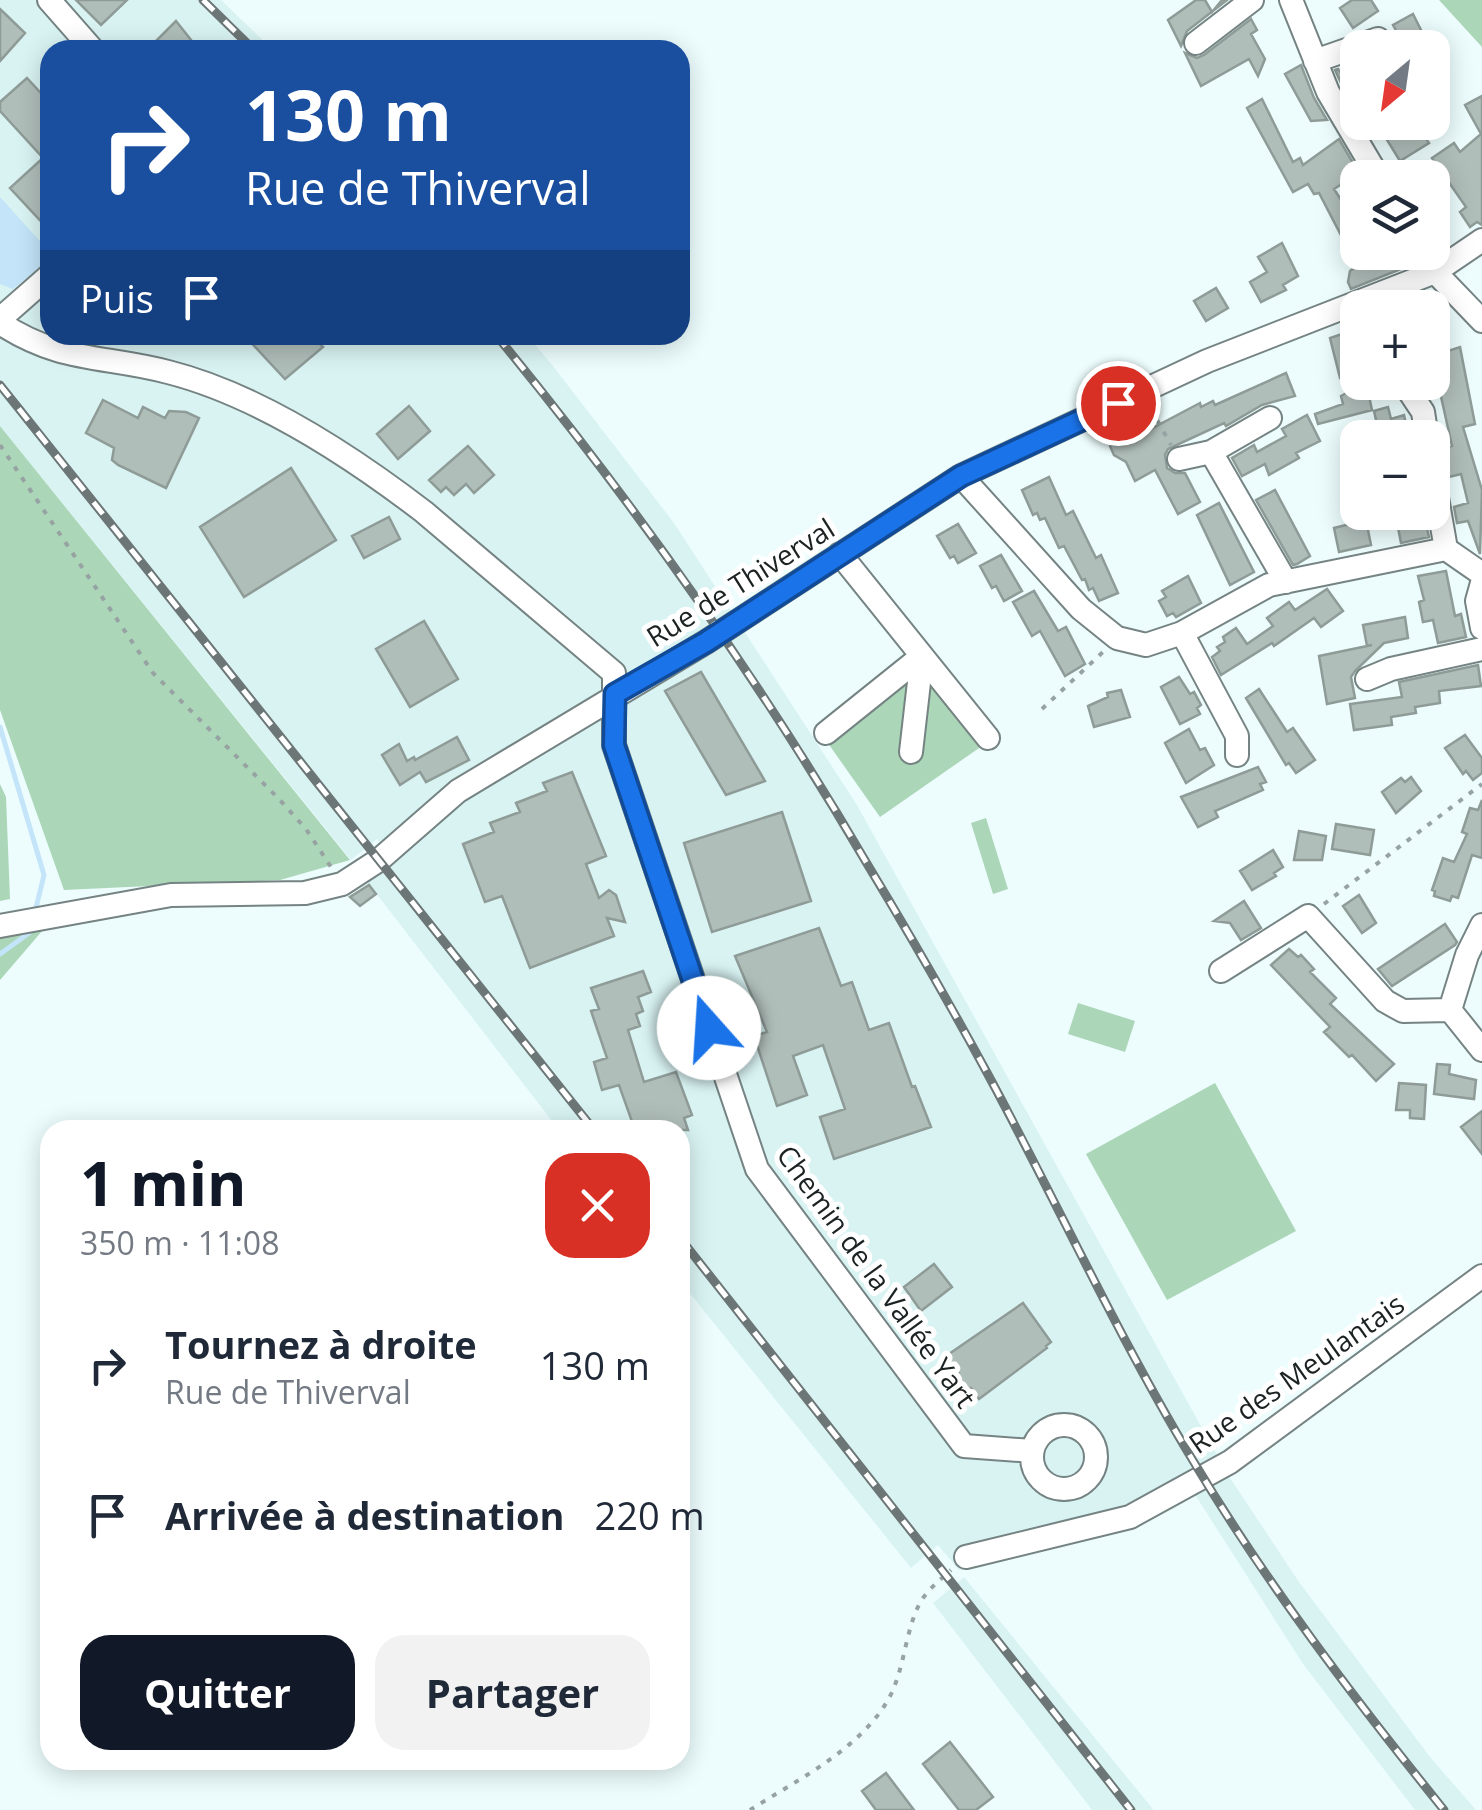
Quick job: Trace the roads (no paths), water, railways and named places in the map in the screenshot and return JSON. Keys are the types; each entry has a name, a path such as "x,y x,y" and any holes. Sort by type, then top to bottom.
{"street":[{"path":"48,0 84,40"},
{"path":"1196,43 1252,0"},
{"path":"1291,0 1328,92 1368,160"},
{"path":"1315,61 1340,52"},
{"name":"Rue de Thiverval","path":"1450,253 1482,240"},
{"name":"Rue de Thiverval","path":"0,926 171,895 305,893 342,884 378,860 458,791 706,642 961,476 1411,270"},
{"path":"1436,270 1482,321"},
{"path":"0,321 40,284"},
{"name":"Chemin de la Vallée Yart","path":"0,321 30,342 78,358 183,376 275,415 424,512 614,673 614,745 757,1169 964,1446 1032,1452"},
{"path":"1179,459 1212,452 1270,418"},
{"path":"1212,452 1286,582"},
{"path":"961,476 1082,609 1117,638 1146,645 1182,633 1269,585 1446,549"},
{"path":"1443,530 1446,549 1482,574"},
{"path":"840,554 988,738"},
{"path":"1482,583 1477,601 1482,628"},
{"path":"1182,633 1237,736 1238,755"},
{"path":"1367,679 1391,669 1482,650"},
{"path":"826,733 922,656"},
{"path":"911,752 922,656"},
{"path":"1221,972 1308,916 1384,1001 1403,1011 1450,1010"},
{"path":"1450,1010 1467,955 1482,925"},
{"path":"1450,1010 1482,1050"},
{"name":"Rue des Meulantais","path":"966,1557 1130,1518 1230,1462 1482,1276"},
{"path":"1061,1424 1090,1436 1096,1456 1090,1476 1082,1484 1062,1489 1042,1481 1032,1462 1032,1452 1036,1441 1051,1427 1061,1424"},
{"path":"1082,1484 1099,1524"}],"water":[{"path":"0,197 40,241 40,267 13,289 0,284"}],"waterway":[{"path":"0,727 44,875 35,912"},
{"path":"0,954 29,933 31,927"}],"railway":[{"path":"203,0 244,40"},
{"path":"504,345 692,591 782,725 956,1017 1137,1363 1192,1459 1312,1639 1444,1810"},
{"path":"0,385 586,1120"},
{"path":"690,1251 1131,1810"}]}
